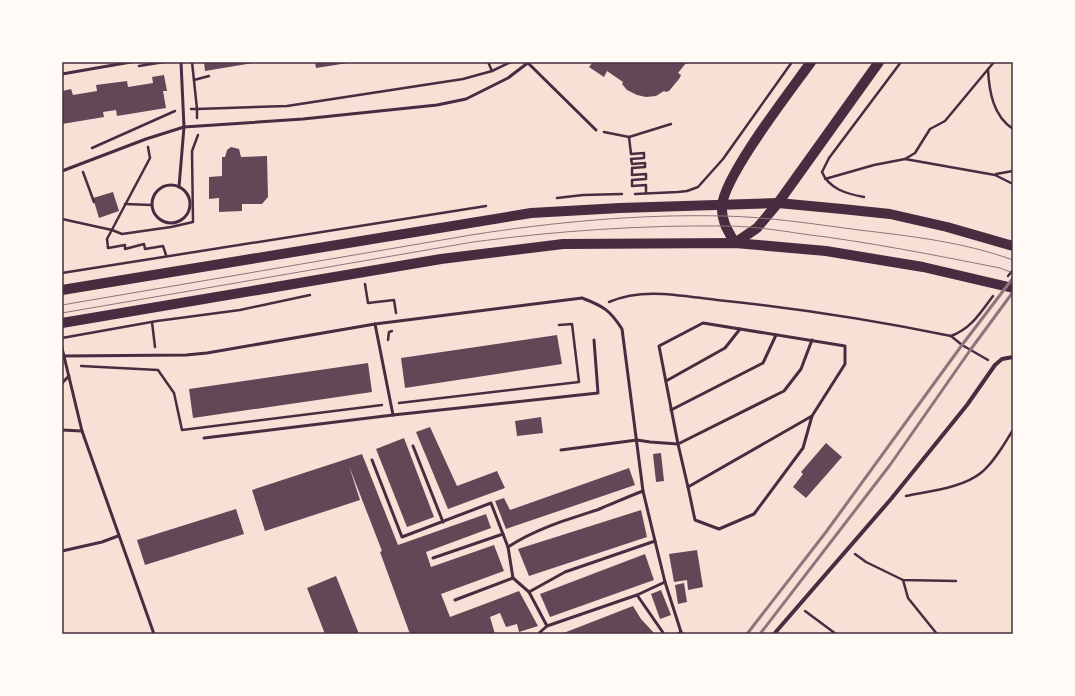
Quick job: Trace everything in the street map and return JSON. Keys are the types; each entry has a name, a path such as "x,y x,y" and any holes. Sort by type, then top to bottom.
{"main road":[{"path":"735,243 725,226 722,205 725,193 742,162 811,62"},
{"path":"735,243 757,228 778,203 879,62"},
{"path":"62,290 531,213 778,203 890,214 947,227 1013,246"},
{"path":"62,323 441,259 555,245 735,243 826,251 923,266 1013,288"}],"street":[{"path":"774,634 891,499 967,405 995,365 1002,359 1013,357"}],"lane":[{"path":"62,74 131,62"},
{"path":"179,187 184,127 181,62"},
{"path":"62,171 146,139 184,127 303,119 437,105 466,99 508,78 529,62 596,130"},
{"path":"170,185 179,187 189,196 190,203 189,211 185,218 178,222 165,222 158,218 154,212 152,204 159,190 170,185"},
{"path":"64,356 186,355 375,324 582,298 601,305 612,313 622,329 643,491 665,582 682,633 678,634"},
{"path":"702,323 740,329 845,346 845,364 812,416 803,448 754,514 719,529 695,520 678,444 659,346 702,323"},
{"path":"375,324 392,403 393,415"},
{"path":"666,381 725,348 740,329"},
{"path":"671,410 763,363 776,335"},
{"path":"204,438 393,415 598,393 594,340"},
{"path":"561,450 636,440 678,444 784,391 801,369 812,340"},
{"path":"62,348 82,431 154,634"},
{"path":"62,383 69,376"},
{"path":"688,487 812,416"},
{"path":"62,430 82,431"},
{"path":"413,446 443,522"},
{"path":"372,460 402,538 491,503 508,547 513,578 529,592 547,626"},
{"path":"508,547 546,527 599,509 643,491"},
{"path":"433,558 503,534"},
{"path":"62,551 102,542 118,536"},
{"path":"529,592 565,572 655,541"},
{"path":"455,600 513,578"},
{"path":"538,634 547,626 637,595 665,582"},
{"path":"637,595 664,634"}],"path":[{"path":"192,62 197,109 287,106 463,79 492,71 512,62"},
{"path":"488,62 492,71"},
{"path":"723,159 792,62"},
{"path":"831,184 825,179 822,172 829,158 901,62"},
{"path":"905,159 915,153 930,129 946,121 994,62"},
{"path":"988,69 989,91 996,108 1006,125 1013,129"},
{"path":"194,80 209,76"},
{"path":"89,150 178,110"},
{"path":"596,130 629,137 671,124"},
{"path":"143,127 150,158 107,239 108,248 124,244 125,249 144,244 145,249 162,246 166,255"},
{"path":"629,137 631,154 644,153 644,158 632,159 632,164 645,163 645,168 632,168 632,175 646,174 646,179 632,180 632,186 646,185 646,193"},
{"path":"825,179 874,164 905,159 995,175 1013,184"},
{"path":"80,164 94,202"},
{"path":"995,175 1013,171"},
{"path":"125,204 152,204"},
{"path":"62,219 112,230"},
{"path":"357,285 372,282"},
{"path":"365,283 368,303 394,300 396,314"},
{"path":"62,338 152,322 240,310 318,293"},
{"path":"601,305 631,294 656,293 792,307 951,336 962,345 995,365"},
{"path":"389,346 389,332 399,327 398,321"},
{"path":"152,322 155,343"},
{"path":"66,365 158,370 174,393 182,430 399,402 579,382 572,324 559,325"},
{"path":"951,336 961,332 972,324"},
{"path":"398,396 399,402"},
{"path":"891,499 959,484 982,472 1000,451 1013,430"},
{"path":"848,548 866,562 903,580 956,581"},
{"path":"903,580 908,598 937,634"},
{"path":"798,606 836,634"}],"building":[{"path":"204,62 253,62 253,63 205,71"},
{"path":"315,62 348,62 348,63 316,68"},
{"path":"593,62 689,62 688,64 686,63 678,73 681,75 679,79 669,91 664,91 656,96 646,97 637,95 627,90 622,84 623,82 607,71 604,77 589,67"},
{"path":"164,75 167,91 163,91 166,108 117,116 116,110 103,112 104,117 62,124 62,91 71,89 73,95 97,91 96,85 127,81 128,87 153,83 152,77"},
{"path":"231,147 239,149 241,157 267,156 268,197 262,204 242,204 242,211 219,212 219,198 209,199 209,177 222,176 222,157 225,157 227,150"},
{"path":"113,192 119,211 99,218 93,198"},
{"path":"557,335 562,364 405,388 401,358"},
{"path":"368,363 372,392 193,418 189,389"},
{"path":"541,417 543,433 517,436 515,421"},
{"path":"430,427 457,486 497,471 505,488 448,509 416,432"},
{"path":"404,438 434,517 407,527 376,449"},
{"path":"826,443 842,457 806,498 793,487 803,474 801,472"},
{"path":"661,453 664,481 656,482 653,454"},
{"path":"362,454 398,545 486,514 491,528 426,552 431,567 494,545 504,571 441,594 450,617 519,591 538,626 519,632 517,624 506,627 500,613 490,617 495,634 410,634 380,552 382,551 349,466 360,500 265,531 252,490"},
{"path":"629,468 635,485 506,529 495,501 504,498 510,510"},
{"path":"236,509 244,534 145,565 137,540"},
{"path":"641,510 647,537 529,576 518,549"},
{"path":"697,550 703,587 688,590 687,580 674,582 669,554"},
{"path":"645,554 654,580 550,617 540,594"},
{"path":"336,576 359,634 325,634 307,588"},
{"path":"684,583 687,602 678,604 675,585"},
{"path":"661,590 671,615 660,619 651,594"},
{"path":"633,606 641,619 655,634 561,634"}],"tram line":[{"path":"62,305 471,235 534,226 660,216 724,216 792,221 937,240 1013,260"},
{"path":"62,313 473,242 567,232 630,228 693,226 764,228 902,249 1000,268 1013,273"}],"railway":[{"path":"747,634 826,532 962,345 1013,278"},
{"path":"760,634 890,465 971,349 1013,292"}]}
